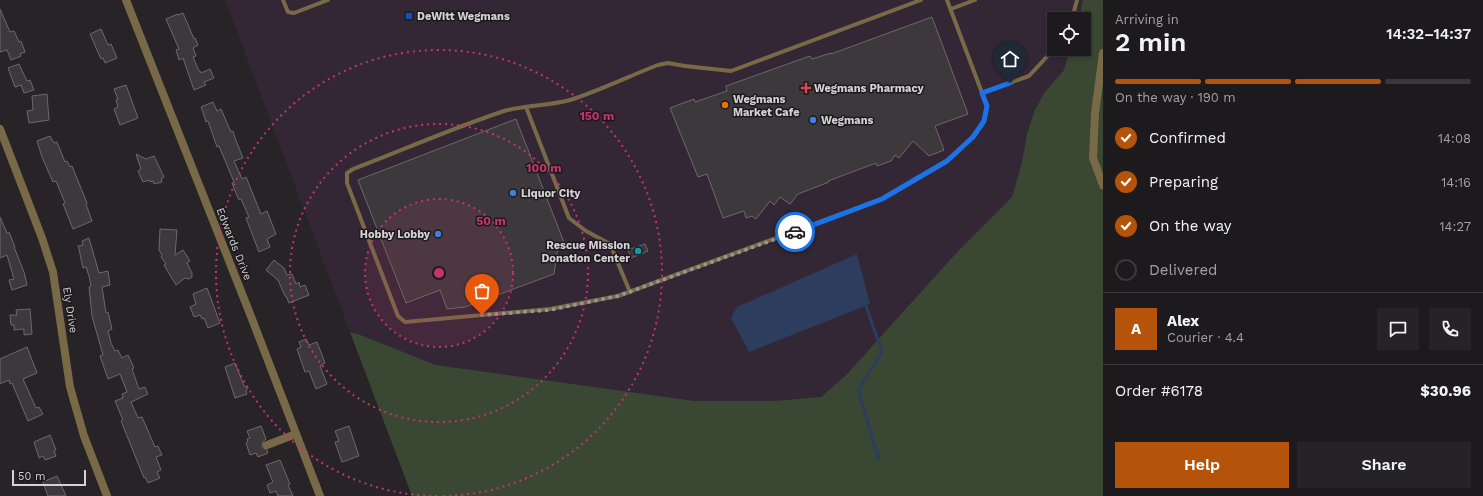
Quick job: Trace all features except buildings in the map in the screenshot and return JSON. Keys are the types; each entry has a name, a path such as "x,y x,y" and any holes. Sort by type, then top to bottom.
{"street":[{"name":"Edwards Drive","path":"126,0 320,496"},
{"path":"1103,53 1095,113 1093,158 1103,185"},
{"name":"Ely Drive","path":"0,129 42,238 53,272 70,387 84,436 107,496"},
{"path":"267,445 296,434"}],"lane":[{"path":"283,0 288,12 294,13 328,0"},
{"path":"921,0 731,71 668,63 658,65 570,99 541,106 517,107 502,112 353,169 347,173 347,183 398,316 405,322 550,310 618,296 882,199 947,161 973,137 984,121 987,106 947,0"},
{"path":"951,9 975,0"},
{"path":"1074,12 1077,0"},
{"path":"982,93 1029,76 1048,56"},
{"path":"526,107 569,218 586,231 610,244 630,292"}],"shaded area":[{"path":"225,0 1083,0 1080,12 1047,12 1047,56 1068,56 1064,70 1044,93 1034,112 1027,134 1022,162 1012,197 958,251 846,375 821,397 773,401 695,401 436,365 350,332"}],"green space":[{"path":"1083,0 1103,0 1103,496 412,496 350,332 436,365 695,401 773,401 821,397 846,375 958,251 1012,197 1022,162 1027,134 1034,112 1044,93 1064,70 1068,56 1091,56 1091,12 1080,12"}],"water":[{"path":"857,254 870,304 749,352 731,318 737,307"}],"waterway":[{"path":"866,306 882,352 858,390 879,460"}],"way so far":[{"path":"482,315 550,310 618,296 795,232"}],"place":[{"name":"DeWitt Wegmans","path":"409,16"},
{"name":"Wegmans Pharmacy","path":"806,88"},
{"name":"Wegmans Market Cafe","path":"725,105"},
{"name":"Wegmans","path":"813,120"},
{"name":"Liquor City","path":"513,193"},
{"name":"Hobby Lobby","path":"438,234"},
{"name":"Rescue Mission Donation Center","path":"638,251"}],"route":[{"path":"795,232 882,199 947,161 973,137 984,121 987,106 982,93 1010,83"}]}
